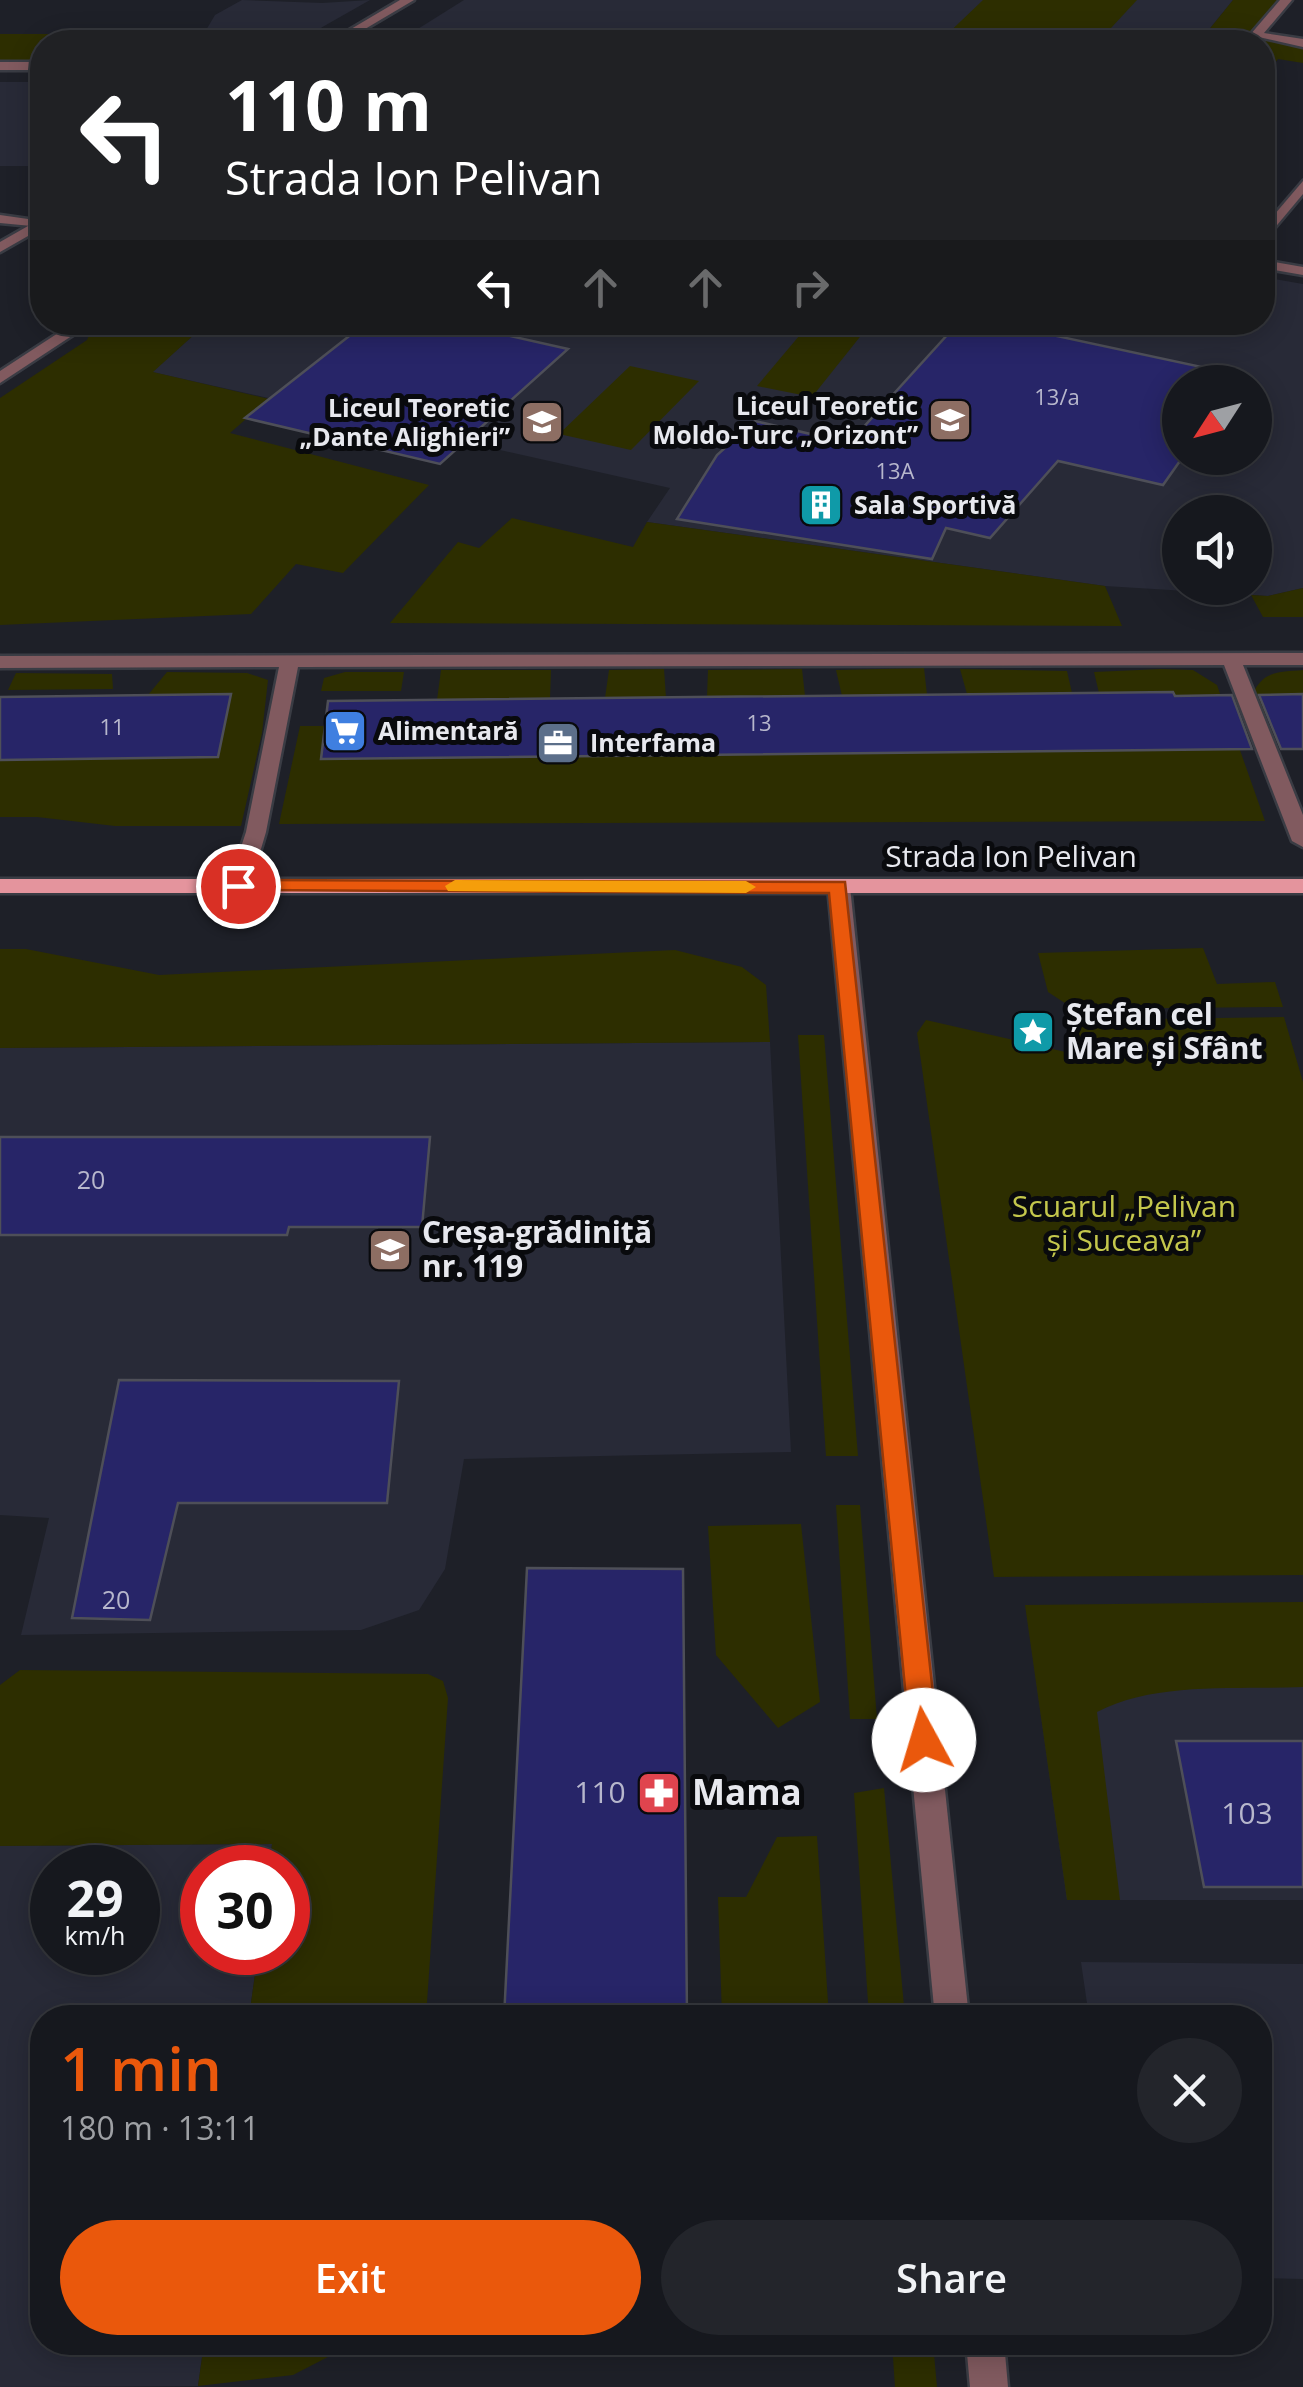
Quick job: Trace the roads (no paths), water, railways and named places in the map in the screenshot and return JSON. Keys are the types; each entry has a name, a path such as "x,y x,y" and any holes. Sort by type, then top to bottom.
{"main road":[{"name":"Strada Ion Pelivan","path":"0,886 1303,886"}],"street":[{"path":"357,30 408,0"},
{"path":"1260,30 1286,0"},
{"path":"1275,39 1303,44"},
{"path":"0,66 30,66"},
{"path":"1275,222 1303,185"},
{"path":"0,219 30,222"},
{"path":"0,248 30,230"},
{"path":"1275,266 1303,271"},
{"path":"0,378 66,335"},
{"path":"0,662 1303,659"},
{"path":"238,886 256,832 290,660"},
{"path":"1232,660 1303,841"},
{"path":"838,886 951,2005"},
{"path":"986,2355 990,2387"}],"place":[{"name":"Liceul Teoretic Moldo-Turc „Orizont”","path":"950,420"},
{"name":"Liceul Teoretic „Dante Alighieri”","path":"542,422"},
{"name":"Sala Sportivă","path":"821,505"},
{"name":"Alimentară","path":"345,731"},
{"name":"Interfama","path":"558,743"},
{"name":"Ștefan cel Mare și Sfânt","path":"1033,1032"},
{"name":"Creșa-grădiniță nr. 119","path":"390,1250"},
{"name":"Mama","path":"659,1793"}],"park label":[{"name":"Scuarul „Pelivan și Suceava”","path":"1124,1224"}]}
